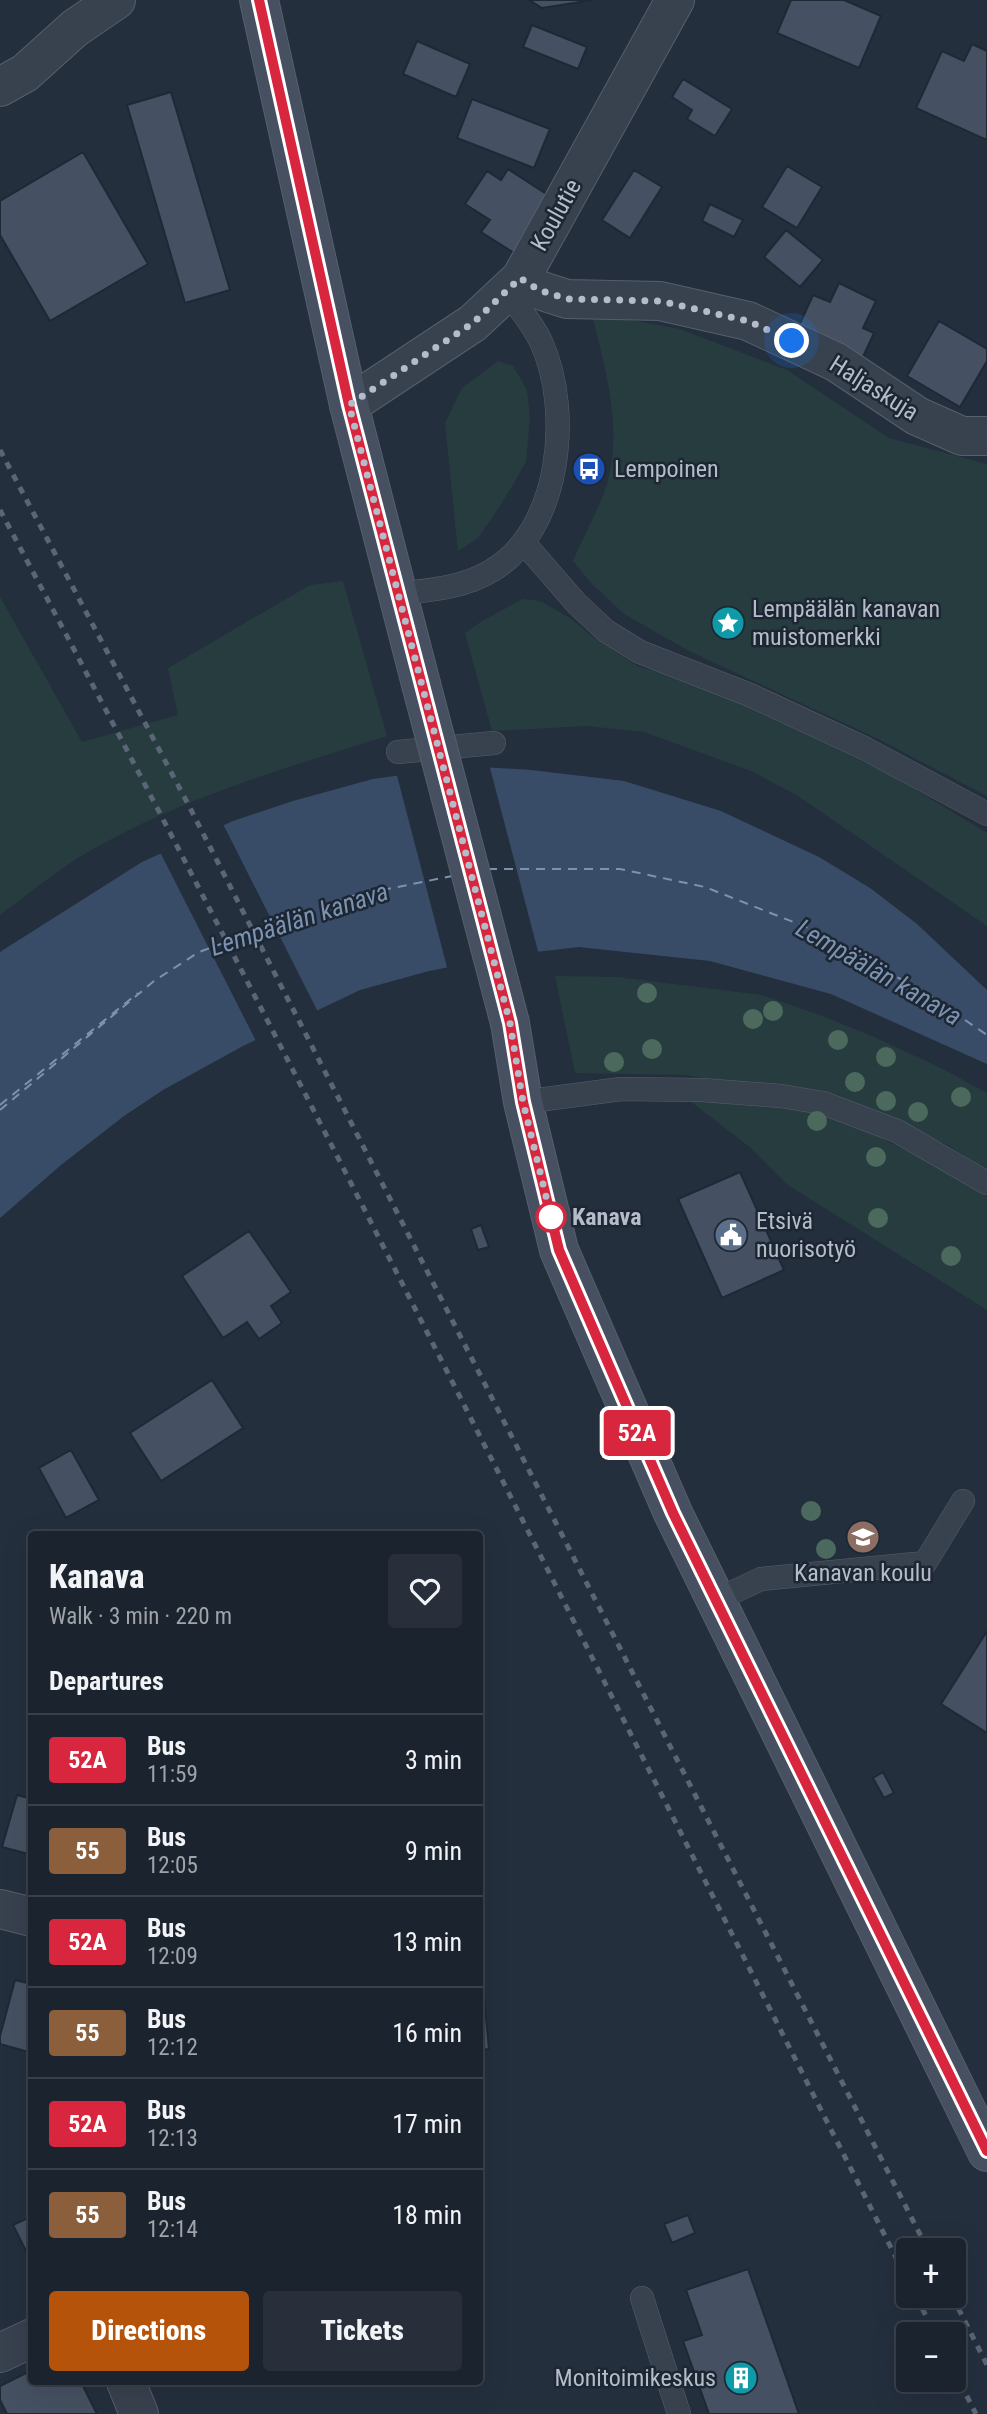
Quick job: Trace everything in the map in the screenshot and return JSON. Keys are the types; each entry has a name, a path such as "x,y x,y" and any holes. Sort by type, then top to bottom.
{"main road":[{"path":"259,0 349,405 510,1023 523,1102 559,1250 652,1470 987,2151"}],"street":[{"path":"0,87 25,73 75,28 116,0"},
{"name":"Koulutie","path":"349,405 473,323 513,285 675,0"},
{"name":"Haljaskuja","path":"513,285 568,299 660,301 748,321 836,362 917,416 962,436 987,436"},
{"path":"0,1909 28,1916"},
{"path":"0,2353 28,2340"},
{"path":"127,2385 139,2414"}],"lane":[{"path":"397,594 440,589 492,571 524,543 540,517 553,482 557,413 554,379 542,343 513,285"},
{"path":"524,543 577,604 606,631 640,652 750,695 843,738 987,814"},
{"path":"398,752 494,743"},
{"path":"523,1102 621,1090 740,1092 791,1097 823,1103 897,1131 987,1183"},
{"path":"716,1600 761,1579 925,1563 963,1501"},
{"path":"642,2298 679,2414"}],"green space":[{"path":"592,313 680,329 787,370 889,438 987,464 987,796 876,738 689,651 624,614 592,584 573,561 606,487 613,443 611,400"},
{"path":"498,361 513,366 527,390 530,417 526,462 478,538 458,551 445,423 462,388"},
{"path":"343,581 387,736 229,788 152,819 78,858 0,915 0,597 82,742 178,715 168,668 310,585"},
{"path":"523,599 540,601 570,618 593,637 639,667 671,675 749,707 893,776 987,833 987,926 798,796 751,771 644,732 586,726 492,731 465,633"},
{"path":"555,976 617,977 762,995 874,1037 987,1093 987,1171 948,1145 850,1103 685,1075 575,1073"},
{"path":"690,1101 771,1104 827,1116 911,1153 987,1197 987,1310 788,1185 751,1148"}],"water":[{"name":"Lempäälän kanava","path":"466,766 531,770 624,781 721,811 819,857 870,888 917,924 987,990 987,1064 831,994 710,961 579,947 510,955 429,971 360,990 243,1046 163,1090 124,1116 61,1165 0,1218 0,952 142,862 233,821 373,779"}],"pier":[{"path":"465,763 489,764 539,955 448,971 396,772"},
{"path":"222,822 319,1014 257,1043 159,850"}],"building":[{"path":"529,0 593,0 542,8"},
{"path":"791,0 844,0 881,16 859,68 777,33"},
{"path":"532,25 587,47 578,69 523,47"},
{"path":"417,41 470,64 456,97 403,74"},
{"path":"972,44 987,51 987,140 916,108 942,51 964,61"},
{"path":"683,79 732,109 715,136 687,119 692,110 672,97"},
{"path":"171,92 230,290 185,303 127,105"},
{"path":"472,99 550,129 534,168 457,138"},
{"path":"83,152 148,264 50,321 0,235 0,201"},
{"path":"787,166 822,187 797,228 762,207"},
{"path":"508,169 551,197 514,253 481,232 490,220 465,204 487,171 501,180"},
{"path":"634,170 662,187 630,238 602,220"},
{"path":"710,204 743,220 734,237 702,221"},
{"path":"786,230 823,260 800,287 764,257"},
{"path":"839,283 876,301 863,328 874,333 862,359 798,328 813,295 830,302"},
{"path":"939,321 987,349 987,361 960,407 907,376"},
{"name":"Etsivä nuorisotyö","path":"740,1172 784,1270 722,1298 678,1199"},
{"path":"481,1225 489,1247 478,1250 471,1229"},
{"path":"249,1231 291,1292 271,1306 282,1323 259,1339 247,1322 223,1338 182,1276"},
{"path":"212,1380 243,1428 161,1481 130,1433"},
{"path":"71,1450 99,1500 66,1518 39,1468"},
{"path":"987,1631 987,1733 941,1704"},
{"path":"883,1772 894,1793 884,1798 873,1778"},
{"path":"17,1795 28,1798 28,1854 2,1847"},
{"path":"15,1980 28,1983 28,2052 0,2044"},
{"path":"483,1986 489,2049 483,2050"},
{"path":"688,2215 695,2233 672,2243 664,2224"},
{"path":"28,2218 28,2255 13,2225"},
{"name":"Monitoimikeskus","path":"748,2269 799,2414 709,2414 683,2341 702,2335 686,2290"},
{"path":"28,2372 28,2385 82,2385 97,2414 7,2414 0,2400 0,2386"}],"ferry route":[{"path":"488,869 620,869 705,887 816,931 927,994 987,1035"},
{"path":"0,1110 154,981 199,952 353,896 452,876"},
{"path":"0,1105 138,993"}],"railway":[{"path":"0,450 188,804 922,2238"},
{"path":"0,510 345,1172 896,2257"},
{"path":"922,2308 929,2322"},
{"path":"958,2308 987,2365"},
{"path":"965,2392 976,2414"}],"bus line":[{"name":"52A","path":"259,0 349,405 510,1023 523,1102 559,1250 652,1470 987,2151"}],"place":[{"name":"Lempoinen","path":"589,469"},
{"name":"Lempäälän kanavan muistomerkki","path":"728,623"},
{"name":"Kanava","path":"551,1217"},
{"name":"Etsivä nuorisotyö","path":"731,1235"},
{"name":"Kanavan koulu","path":"863,1537"},
{"name":"Monitoimikeskus","path":"741,2378"}],"route":[{"path":"551,1217 553,1225 523,1102 510,1023 349,405 473,323 520,278 539,290 568,299 660,301 748,321 792,341"}]}
